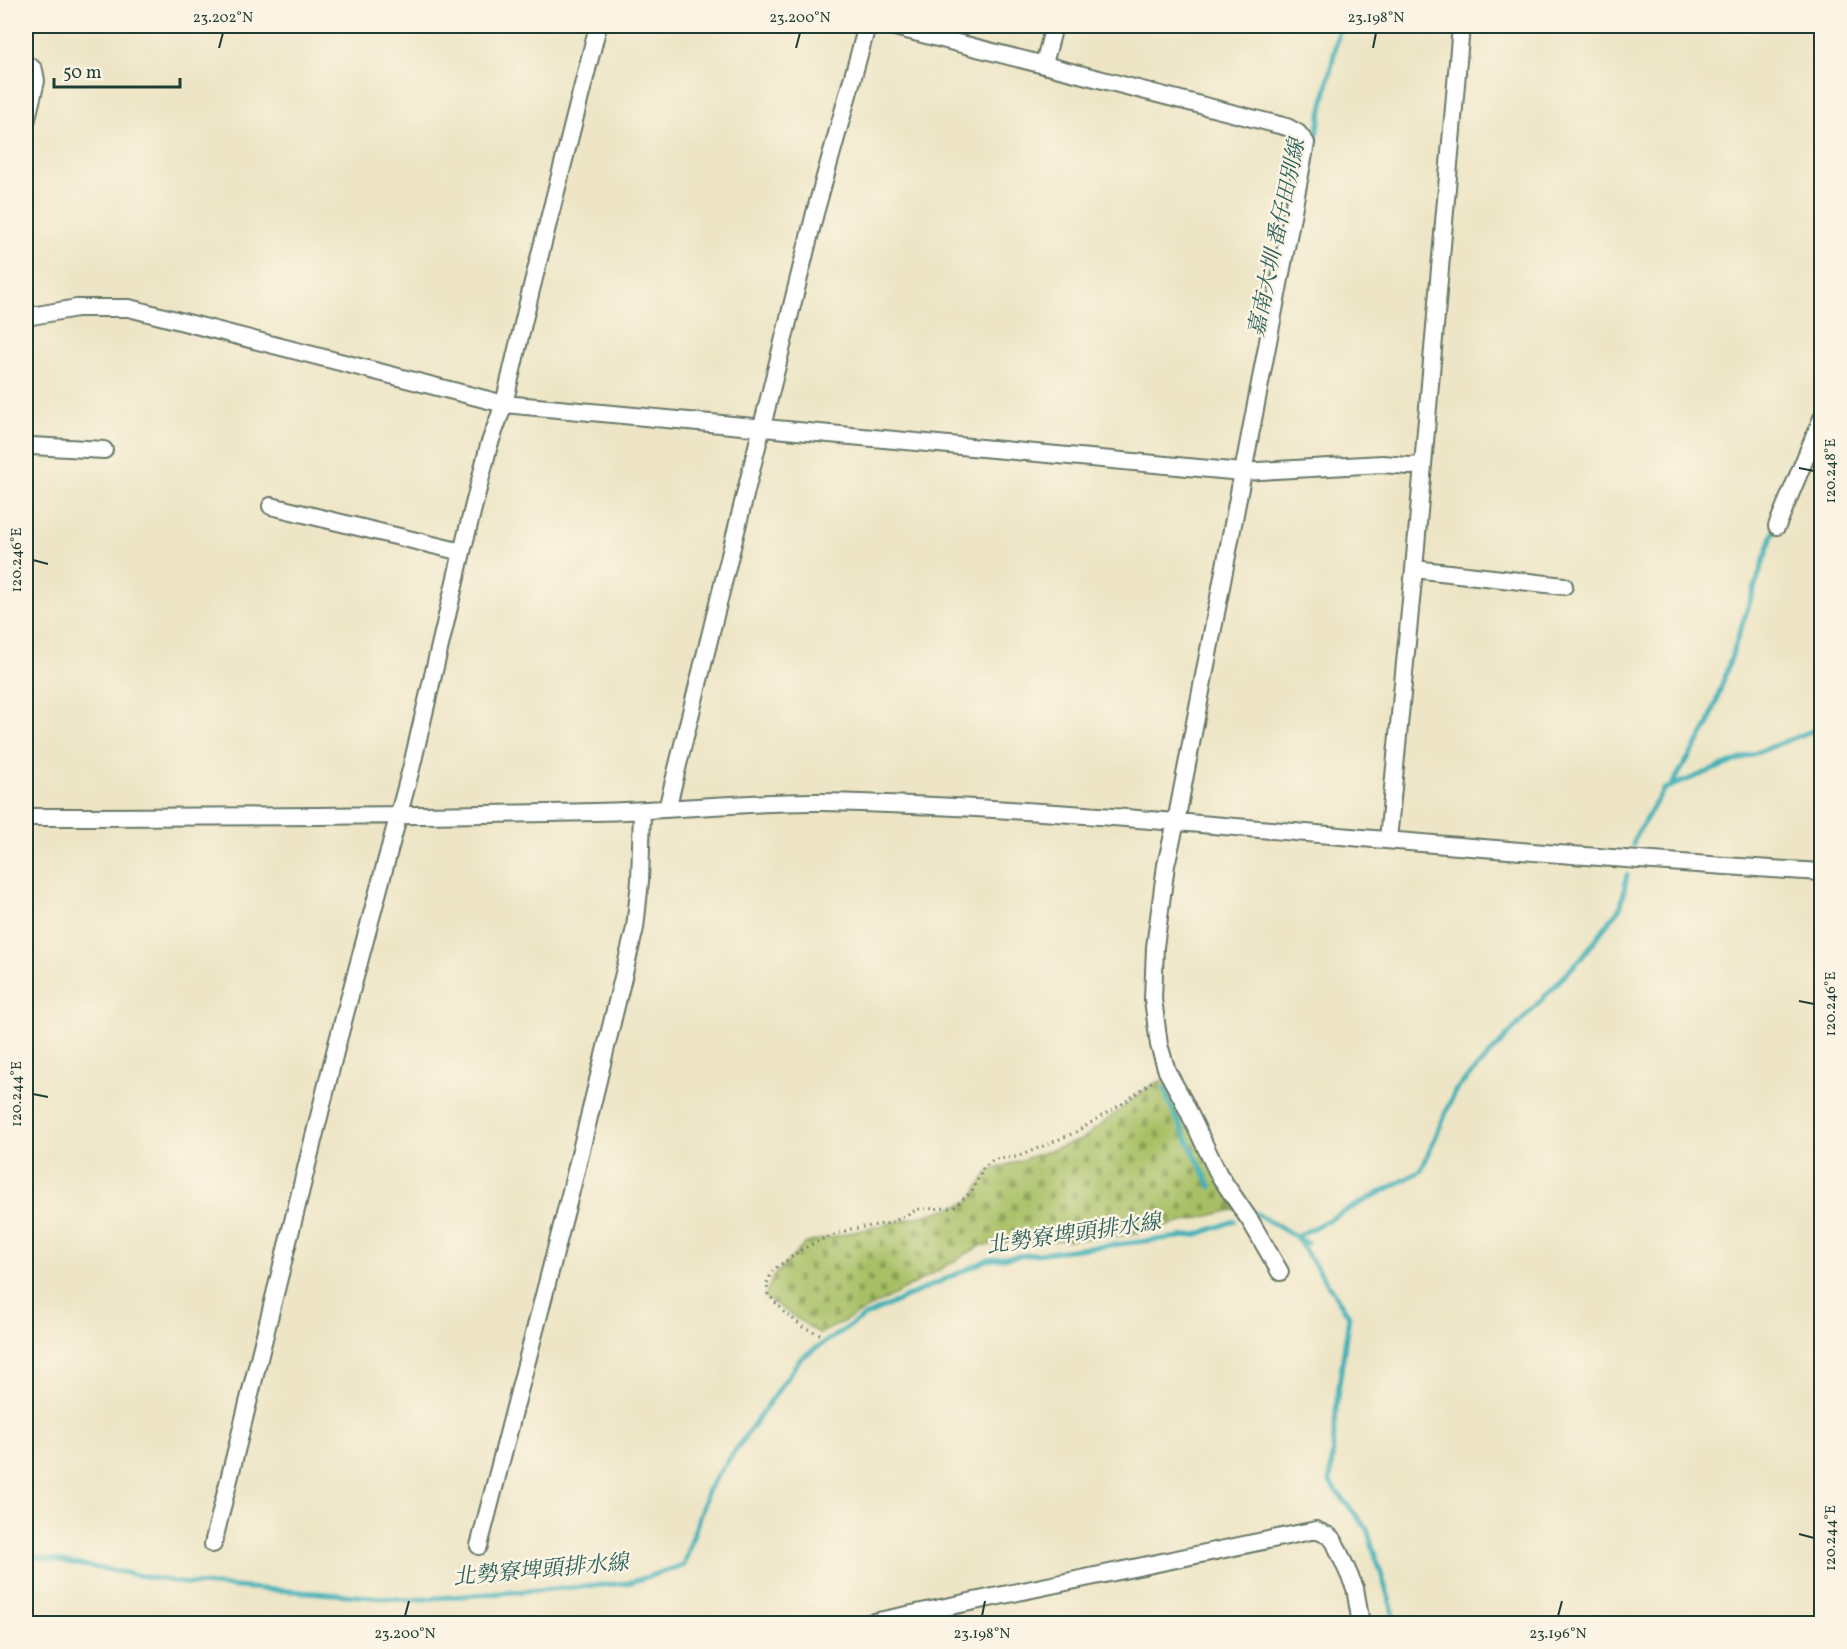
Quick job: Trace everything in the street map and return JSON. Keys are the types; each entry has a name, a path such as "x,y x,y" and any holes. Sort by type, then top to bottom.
{"street":[{"path":"213,1544 337,1044 398,816 489,445 504,404 598,26"},
{"path":"668,809 815,213 867,26"},
{"path":"891,26 1287,127 1298,133 1306,143 1166,865 1155,947 1153,999 1159,1045 1167,1071 1184,1100 1219,1175 1251,1222 1280,1272"},
{"path":"1044,64 1054,26"},
{"path":"1388,840 1461,26"},
{"path":"26,69 34,70 36,81 26,122"},
{"path":"26,317 77,309 129,308 504,404 1242,472 1382,464 1422,465"},
{"path":"1777,526 1821,418"},
{"path":"26,448 32,446 104,450"},
{"path":"271,506 462,552"},
{"path":"1414,569 1564,586"},
{"path":"26,817 398,816 642,811 778,802 821,802 1176,822 1637,861 1821,872"},
{"path":"479,1546 571,1191 635,928 640,881 642,811"},
{"path":"864,1623 1316,1530 1334,1541 1355,1588 1361,1623"}],"path":[{"path":"820,1334 803,1327 784,1312 768,1294 767,1283 772,1270 820,1240 851,1229 891,1223 918,1209 953,1208 972,1191 983,1169 994,1159 1017,1157 1074,1133 1125,1102 1167,1071"}],"green space":[{"path":"1163,1080 1237,1209 1126,1236 982,1245 820,1334 764,1297 774,1276 806,1243 934,1213 969,1202 989,1171 1081,1140 1153,1084"}],"waterway":[{"path":"26,28 35,26"},
{"name":"嘉南大圳 番仔田別線","path":"1308,174 1340,26"},
{"path":"1671,786 1708,726 1775,527"},
{"path":"1633,845 1635,837 1664,789 1822,727"},
{"path":"1296,1237 1421,1171 1455,1091 1583,956 1621,906 1627,875"},
{"name":"嘉南大圳 番仔田別線","path":"1165,1088 1168,1101 1211,1187"},
{"name":"北勢寮埤頭排水線","path":"1255,1213 1307,1243"},
{"name":"北勢寮埤頭排水線","path":"26,1555 182,1583 411,1600 628,1583 684,1565 708,1489 801,1358 865,1316 987,1260 1196,1235 1234,1221"},
{"name":"北勢寮埤頭排水線","path":"1296,1237 1349,1316 1337,1399 1330,1483 1367,1529 1397,1624"}]}
